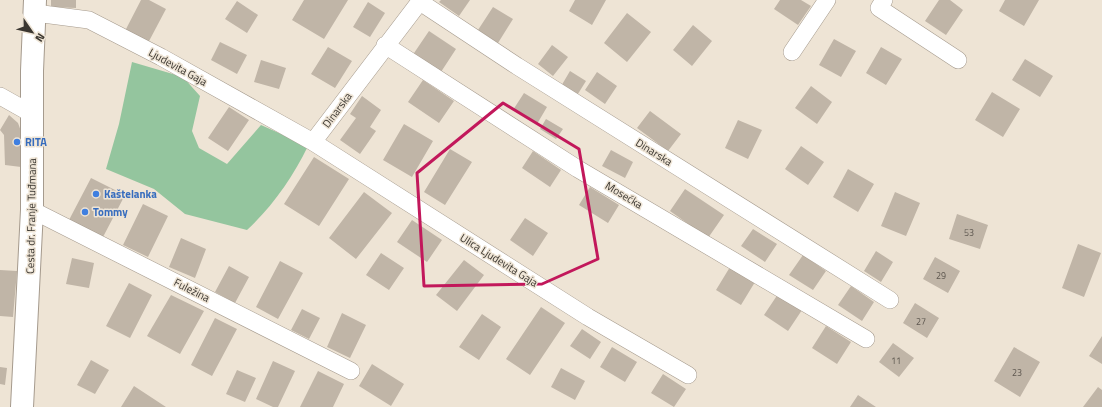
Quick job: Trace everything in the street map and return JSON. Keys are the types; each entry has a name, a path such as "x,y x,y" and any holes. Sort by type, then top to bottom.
{"main road":[{"name":"Cesta dr. Franje Tuđmana","path":"22,407 32,210 32,114 35,7"}],"street":[{"path":"792,52 826,0"},
{"path":"884,0 879,8 958,60"},
{"name":"Dinarska","path":"313,142 385,45 421,1 517,66 890,300"},
{"name":"Ljudevita Gaja","path":"35,7 89,20 161,57 313,142"},
{"name":"Mosećka","path":"385,45 578,168 866,339"},
{"path":"0,96 32,114"},
{"name":"Ulica Ljudevita Gaja","path":"313,142 588,317 688,375"},
{"name":"Fuležina","path":"32,210 351,371"}],"highlighted area":[{"path":"503,103 579,149 598,259 542,284 424,286 417,173"}],"green space":[{"path":"132,62 183,77 200,96 192,131 199,148 227,164 261,125 308,146 296,169 281,191 265,212 247,230 185,214 154,189 106,169 119,124"}],"building":[{"path":"51,0 76,0 76,8 51,7"},
{"path":"141,0 149,0 166,9 148,43 125,31"},
{"path":"304,0 348,0 324,39 292,20"},
{"path":"441,0 470,0 459,16 439,2"},
{"path":"575,0 606,0 592,25 569,11"},
{"path":"780,0 801,0 811,6 798,25 774,9"},
{"path":"939,0 950,0 963,10 946,35 925,21"},
{"path":"1005,0 1039,0 1024,26 999,11"},
{"path":"237,1 258,15 247,33 225,19"},
{"path":"368,2 385,13 370,37 353,27"},
{"path":"493,7 513,19 498,43 478,30"},
{"path":"627,13 651,32 627,62 604,43"},
{"path":"693,25 712,41 692,66 673,50"},
{"path":"429,31 456,49 439,75 412,56"},
{"path":"834,39 856,51 841,77 819,65"},
{"path":"220,42 247,55 237,74 211,60"},
{"path":"552,45 568,57 553,76 538,64"},
{"path":"328,47 352,61 335,88 311,74"},
{"path":"881,47 902,59 886,85 866,73"},
{"path":"1025,59 1053,76 1040,97 1012,80"},
{"path":"261,60 286,68 279,89 254,82"},
{"path":"570,71 586,81 576,97 560,88"},
{"path":"597,72 617,86 605,104 585,90"},
{"path":"423,80 454,101 439,123 408,102"},
{"path":"811,86 832,102 817,124 795,108"},
{"path":"992,92 1020,109 1003,137 975,120"},
{"path":"524,93 547,107 537,124 513,110"},
{"path":"362,96 381,110 370,127 376,131 360,154 340,140 356,118 350,114"},
{"path":"229,107 249,120 228,151 208,138"},
{"path":"650,111 681,134 668,151 637,128"},
{"path":"9,115 18,123 22,134 21,167 5,165 4,135 0,130"},
{"path":"546,119 563,129 556,139 540,129"},
{"path":"738,120 762,130 748,159 725,148"},
{"path":"404,124 433,141 412,177 383,160"},
{"path":"801,146 824,162 808,185 785,169"},
{"path":"450,149 472,162 445,205 424,192"},
{"path":"611,150 633,162 625,178 602,166"},
{"path":"533,151 561,170 550,187 522,168"},
{"path":"314,157 349,179 319,226 284,204"},
{"path":"848,169 874,184 858,212 833,197"},
{"path":"91,178 125,195 103,237 69,220"},
{"path":"590,187 619,205 608,223 579,205"},
{"path":"685,189 724,215 708,238 670,211"},
{"path":"364,192 392,213 356,259 329,238"},
{"path":"895,192 920,203 906,236 881,226"},
{"path":"143,204 168,216 148,257 123,245"},
{"path":"957,214 988,225 980,249 949,239"},
{"path":"525,218 548,233 533,256 510,240"},
{"path":"412,220 442,240 427,262 397,242"},
{"path":"753,229 777,244 765,262 741,246"},
{"path":"181,238 206,249 195,278 169,267"},
{"path":"1078,244 1101,253 1084,297 1062,288"},
{"path":"876,251 893,262 881,282 864,271"},
{"path":"381,253 404,268 389,290 366,275"},
{"path":"803,255 826,271 813,290 789,275"},
{"path":"935,257 960,271 948,293 923,279"},
{"path":"72,258 94,263 89,288 66,284"},
{"path":"464,260 484,275 457,311 436,295"},
{"path":"280,261 303,273 278,319 256,307"},
{"path":"229,266 249,277 235,303 215,292"},
{"path":"730,267 755,282 741,305 716,290"},
{"path":"0,270 17,271 13,317 0,316"},
{"path":"129,283 152,295 130,338 106,326"},
{"path":"851,286 874,302 862,321 838,305"},
{"path":"778,294 802,310 788,331 764,315"},
{"path":"171,295 204,311 180,354 147,336"},
{"path":"915,303 939,318 927,338 903,323"},
{"path":"541,307 565,323 530,375 506,359"},
{"path":"302,309 320,318 309,339 291,330"},
{"path":"342,313 366,325 350,358 327,347"},
{"path":"482,314 501,327 479,360 459,347"},
{"path":"215,318 237,329 212,376 191,365"},
{"path":"826,326 851,342 837,364 812,348"},
{"path":"582,329 601,342 590,359 570,346"},
{"path":"1102,336 1102,364 1089,356"},
{"path":"893,343 914,358 899,377 879,362"},
{"path":"612,347 637,362 625,382 600,367"},
{"path":"1014,347 1040,362 1020,397 994,381"},
{"path":"91,360 109,370 95,394 77,385"},
{"path":"273,361 295,371 278,407 273,407 256,399"},
{"path":"372,364 404,384 391,406 359,386"},
{"path":"0,367 7,368 5,385 0,384"},
{"path":"561,368 585,381 575,400 551,387"},
{"path":"237,370 256,378 245,402 226,394"},
{"path":"318,371 344,384 333,407 300,407"},
{"path":"663,374 686,389 674,407 651,393"},
{"path":"134,386 166,407 121,407"},
{"path":"1098,387 1102,390 1102,407 1083,407"},
{"path":"858,395 876,407 850,407"}],"place":[{"name":"RITA","path":"17,142"},
{"name":"Kaštelanka","path":"96,194"},
{"name":"Tommy","path":"85,212"}]}
